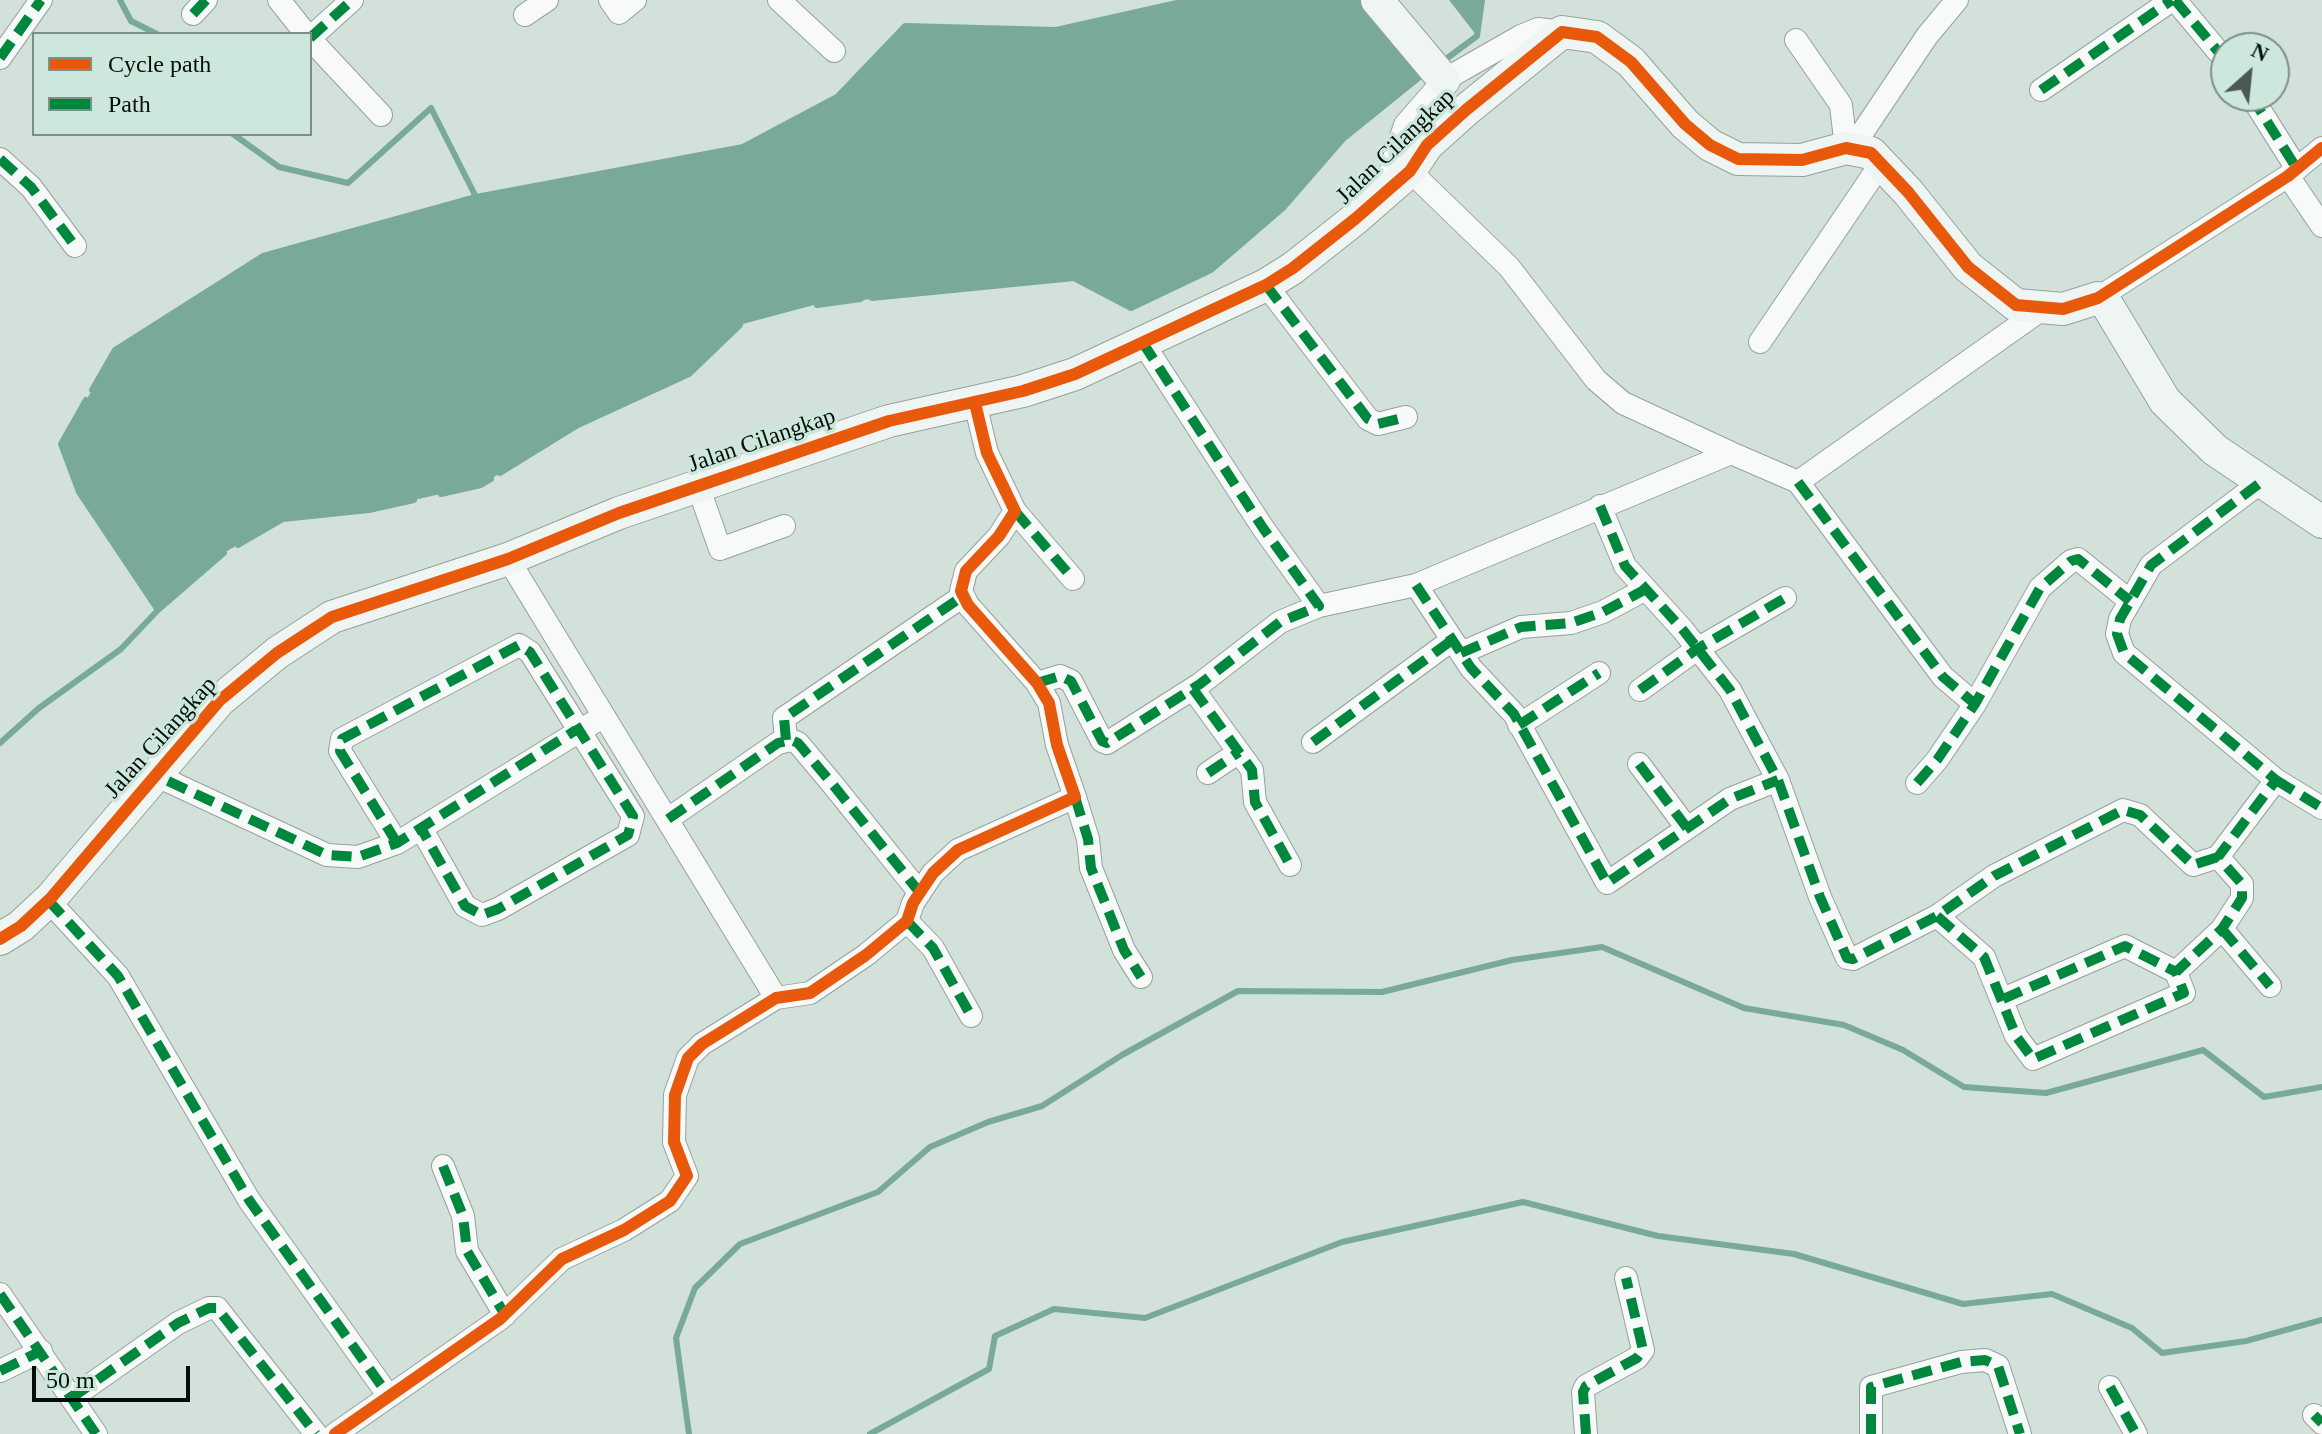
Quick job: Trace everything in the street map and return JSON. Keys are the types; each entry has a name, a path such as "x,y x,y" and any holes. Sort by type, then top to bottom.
{"street":[{"path":"0,58 41,0"},
{"path":"279,0 305,32"},
{"path":"312,34 352,0"},
{"path":"525,15 547,0"},
{"path":"610,0 619,13 635,0"},
{"path":"779,0 834,51"},
{"path":"1377,0 1436,71"},
{"path":"1849,148 1927,36 1957,0"},
{"path":"2041,90 2173,0 2210,43"},
{"path":"1975,704 1943,677 1798,482 1623,403 1596,380 1509,267 1399,181 1392,164 1405,125 1436,71 1538,29 1597,37 1631,62 1685,124 1710,145 1738,159 1802,160 1849,148 1871,153 1882,162 1968,267 2016,305 2063,309 2098,298 2292,172 2322,148"},
{"name":"Jalan Cilangkap","path":"0,939 21,926 48,900 162,772 219,701 277,653 332,617 508,559 698,486 889,421 975,403 1075,374 1266,285 1293,268 1399,181 1427,145 1466,110 1567,32"},
{"path":"312,40 381,115"},
{"path":"1796,40 1808,62 1841,105 1849,148"},
{"path":"2260,112 2322,226"},
{"path":"0,159 31,187 75,246"},
{"path":"1760,342 1882,162"},
{"path":"1266,285 1368,419 1378,424 1406,417"},
{"path":"2098,298 2106,303 2165,401 2215,450 2322,522"},
{"path":"1798,482 2045,307"},
{"path":"1143,343 1263,528 1319,606"},
{"path":"975,403 987,453 1015,511 1073,579"},
{"path":"1037,683 1060,676 1071,681 1102,741 1107,743 1193,689 1280,622 1319,606 1416,585 1731,453"},
{"path":"2260,483 2151,565 2130,601 2117,634 2124,653 2276,780 2322,808"},
{"path":"698,486 720,549 784,526"},
{"path":"1600,506 1625,566 1730,690 1778,780 1820,897 1847,958 1853,959 1937,916 1994,876 2123,810 2140,815 2193,865 2218,857 2276,780"},
{"path":"1015,511 999,536 966,571 962,580 963,596 1037,683 1049,703 1057,745 1088,839 1091,868 1124,950 1141,977"},
{"path":"508,559 776,998"},
{"path":"1917,783 1937,760 1975,704 2040,588 2073,559 2078,559 2130,601"},
{"path":"1416,585 1456,646 1519,725 1607,883 1730,799 1778,780"},
{"path":"1313,742 1456,646 1521,627 1571,623 1603,612 1646,589"},
{"path":"786,740 784,718 963,596"},
{"path":"1640,690 1697,649 1785,598"},
{"path":"397,843 340,751 345,735 519,645 530,652 576,730 632,812 633,821 628,835 498,909 482,915 465,906 421,828"},
{"path":"1519,725 1599,673"},
{"path":"1193,689 1252,770 1255,802 1290,865"},
{"path":"162,772 168,781 327,855 358,857 397,843 576,730 604,716"},
{"path":"668,819 786,740 798,743 920,893"},
{"path":"1208,773 1239,752"},
{"path":"1639,764 1687,828"},
{"path":"335,1434 505,1315 562,1259 624,1230 670,1201 687,1176 674,1142 675,1095 688,1058 718,1034 776,998 810,993 821,987 907,921 933,873 958,850 1075,797"},
{"path":"2176,972 2222,929 2243,890 2218,857"},
{"path":"48,900 118,976 249,1200 388,1395"},
{"path":"1937,916 1984,957 2026,1054 2036,1060 2184,993 2176,972 2135,948 2125,946 2003,999"},
{"path":"907,921 933,948 971,1016"},
{"path":"2222,929 2270,986"},
{"path":"443,1166 463,1216 467,1251 505,1315"},
{"path":"1586,1434 1583,1392 1586,1386 1637,1358 1643,1350 1626,1278"},
{"path":"0,1294 96,1434"},
{"path":"73,1397 178,1323 209,1308 217,1308 316,1434"},
{"path":"0,1371 41,1351"},
{"path":"1871,1434 1871,1387 1961,1362 1985,1360 1998,1366 2020,1434"},
{"path":"2110,1387 2136,1434"}],"shaded area":[{"path":"1190,0 1366,0 1423,74 1343,139 1283,208 1211,270 1131,308 1073,278 814,305 739,325 689,374 578,425 481,485 369,510 283,519 215,558 158,610 79,492 61,444 115,350 263,256 476,197 743,147 837,98 905,26 1056,30"},
{"path":"1449,0 1482,0 1477,36"}],"waterway":[{"path":"120,0 131,21 153,32"},
{"path":"92,390 115,350 263,256 476,197 743,147 837,97 905,26 1056,30 1190,0"},
{"path":"1442,62 1477,36 1482,0"},
{"path":"872,298 1074,278 1131,308 1211,270 1283,208 1343,139 1426,72"},
{"path":"236,136 279,167 348,183 431,108 476,197"},
{"path":"817,305 861,299"},
{"path":"500,473 578,425 689,374 740,325"},
{"path":"86,400 61,444 79,492 158,610"},
{"path":"441,494 481,485 491,479"},
{"path":"238,545 283,519 369,510 414,500"},
{"path":"0,743 39,708 121,649 158,610 224,553"},
{"path":"689,1434 676,1338 695,1288 740,1244 878,1192 930,1147 988,1122 1042,1106 1122,1055 1238,991 1382,992 1512,960 1602,947 1744,1008 1844,1025 1903,1050 1964,1087 2046,1093 2203,1050 2264,1097 2322,1087"},
{"path":"870,1434 989,1369 995,1336 1054,1309 1145,1318 1342,1242 1523,1202 1658,1236 1794,1254 1963,1304 2052,1294 2132,1328 2162,1353 2246,1341 2322,1320"}],"marked path":[{"path":"0,58 41,0"},
{"path":"193,14 206,0"},
{"path":"312,36 352,0"},
{"path":"2041,90 2172,0"},
{"path":"2175,0 2210,42"},
{"path":"2261,112 2297,169"},
{"path":"0,159 31,187 75,246"},
{"path":"1266,285 1368,419 1378,424 1406,417"},
{"path":"1037,683 1060,676 1071,681 1102,741 1107,743 1200,684 1280,622 1319,606 1263,528 1143,343"},
{"path":"1798,482 1943,677 1975,704"},
{"path":"1937,916 1984,957 2016,1036 2033,1059 2184,993 2176,972 2222,929 2242,898 2242,884 2218,857 2276,780 2124,653 2117,634 2120,619 2151,565 2260,483"},
{"path":"1600,506 1625,566 1683,630 1730,690 1778,780 1820,897 1847,958 1853,959 1937,916 1994,876 2123,810 2140,815 2193,865 2218,857"},
{"path":"1015,511 1073,579"},
{"path":"1917,783 1937,760 1975,704 2040,588 2071,561 2078,559 2130,601"},
{"path":"1416,585 1471,668 1514,714 1607,883 1730,799 1778,780"},
{"path":"1461,653 1521,627 1571,623 1603,612 1646,589"},
{"path":"786,740 784,718 963,596"},
{"path":"1640,690 1697,649 1785,598"},
{"path":"1313,742 1452,640"},
{"path":"397,843 340,751 342,739 519,645 530,652 633,816 628,835 498,909 482,915 465,906 421,828"},
{"path":"1519,725 1599,673"},
{"path":"1193,689 1252,770 1255,802 1290,865"},
{"path":"168,781 327,855 358,857 397,843 576,730"},
{"path":"668,819 778,743 791,740 798,743 920,893"},
{"path":"1208,773 1239,752"},
{"path":"1639,764 1687,828"},
{"path":"2276,780 2322,808"},
{"path":"1075,797 1088,839 1091,868 1124,950 1141,977"},
{"path":"48,900 118,976 249,1200 388,1395"},
{"path":"907,921 933,948 971,1016"},
{"path":"2222,929 2270,986"},
{"path":"2003,999 2125,946 2176,972"},
{"path":"443,1166 463,1216 467,1251 505,1315"},
{"path":"1586,1434 1583,1392 1586,1386 1637,1358 1643,1350 1626,1278"},
{"path":"0,1294 96,1434"},
{"path":"73,1397 178,1323 209,1308 217,1308 316,1434"},
{"path":"0,1371 41,1351"},
{"path":"1871,1434 1871,1387 1961,1362 1985,1360 1998,1366 2020,1434"},
{"path":"2110,1387 2136,1434"},
{"path":"2314,1415 2322,1423"}],"cycle path":[{"path":"0,939 21,926 51,898 219,701 277,653 332,617 508,559 619,513 889,421 1023,391 1075,374 1266,285 1293,268 1355,219 1410,171 1427,145 1562,32 1597,37 1631,62 1685,124 1710,145 1738,159 1802,160 1846,148 1871,153 1908,192 1968,267 2016,305 2063,309 2098,298 2288,176 2322,148"},
{"path":"335,1434 500,1319 562,1259 624,1230 670,1201 687,1176 674,1142 675,1095 688,1058 702,1044 776,998 810,993 866,955 907,921 913,903 933,873 958,850 1075,797 1057,745 1049,703 1037,683 968,605 961,591 966,571 999,536 1015,511 987,453 975,403"}]}
